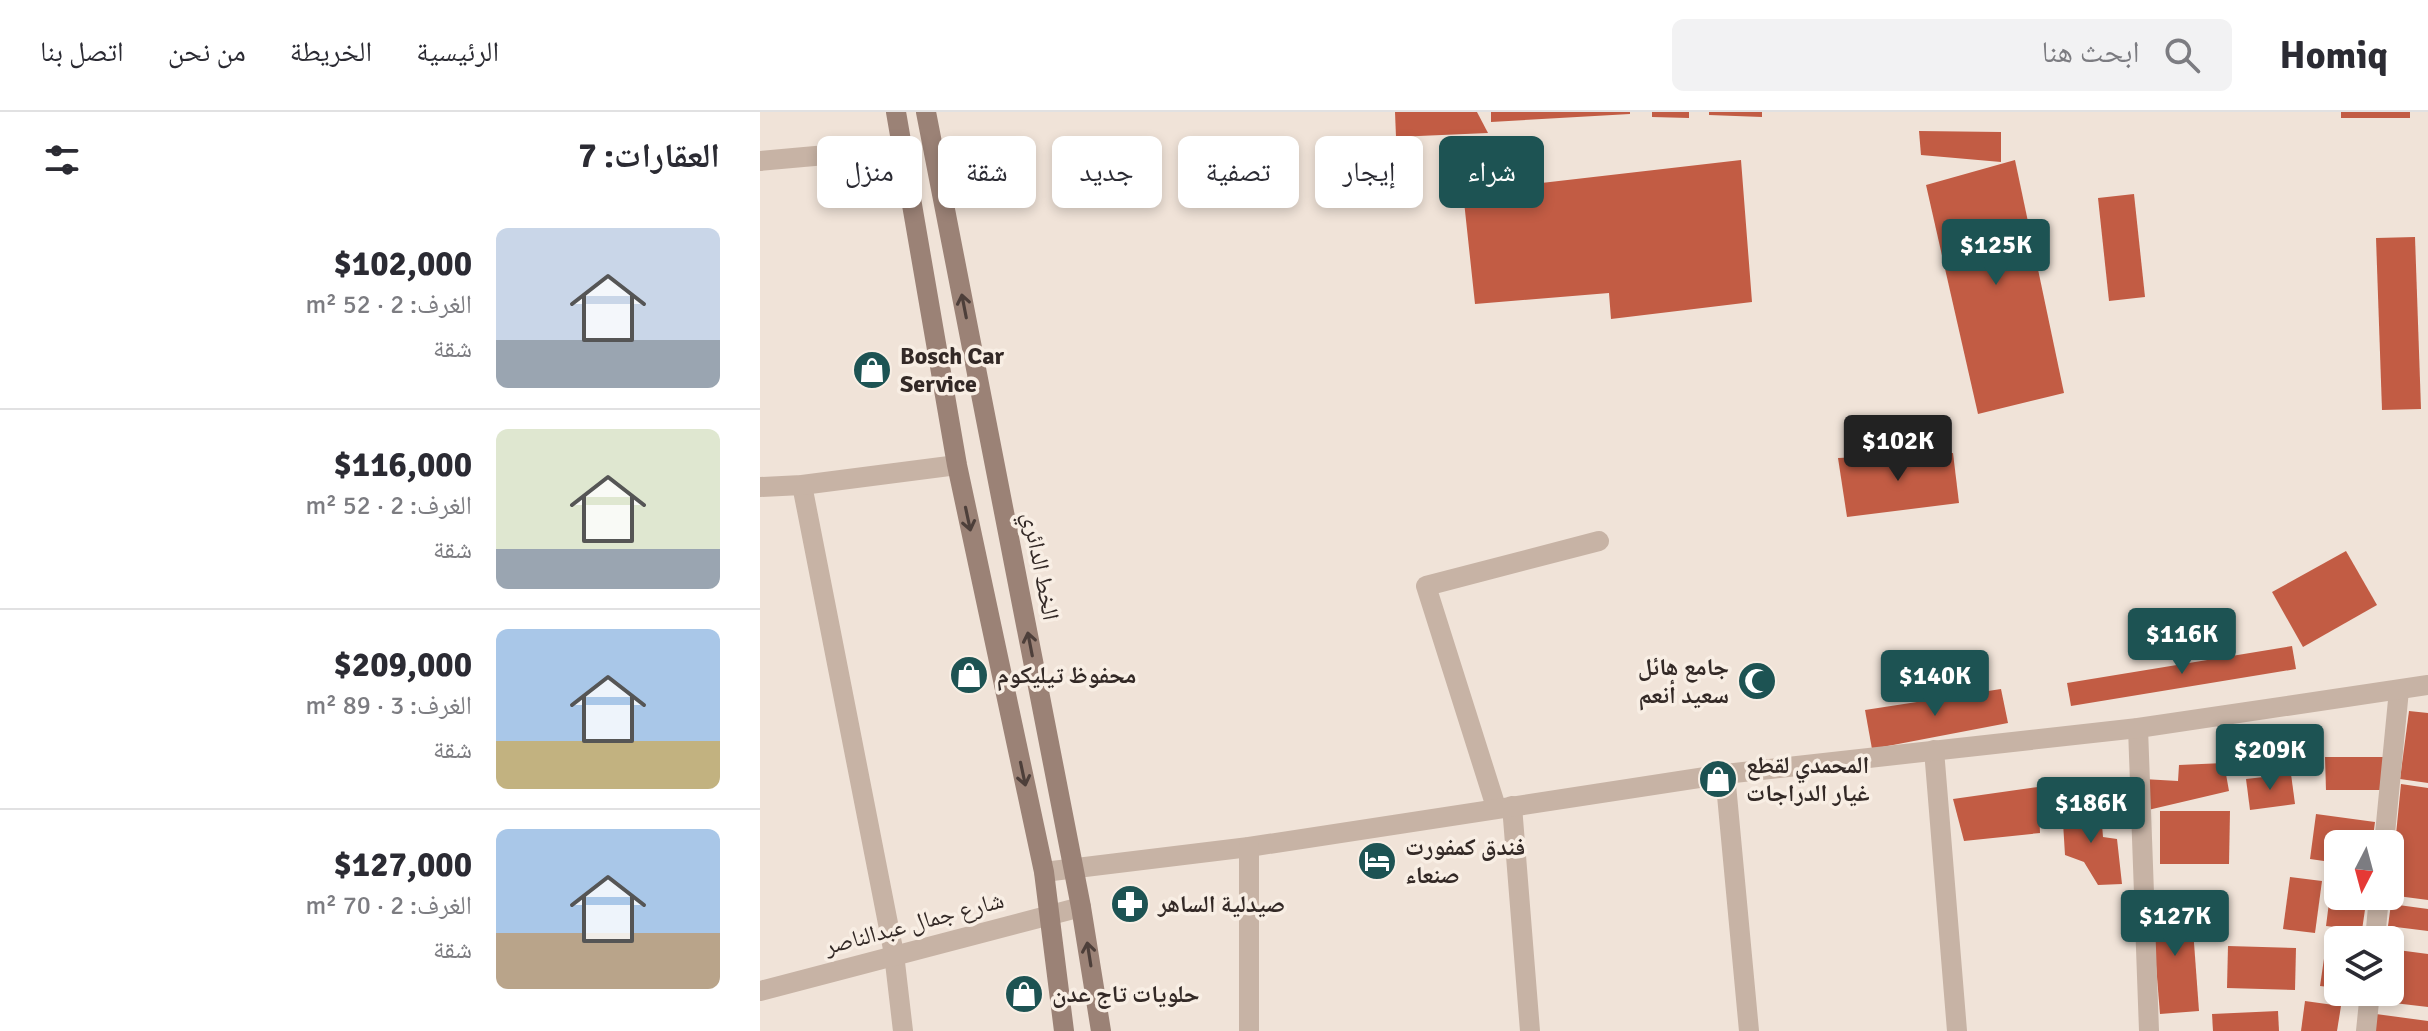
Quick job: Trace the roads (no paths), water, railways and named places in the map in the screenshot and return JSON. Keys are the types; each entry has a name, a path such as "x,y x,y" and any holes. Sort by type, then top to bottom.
{"main road":[{"path":"896,112 901,136"},
{"name":"الخط الدائري","path":"926,112 1081,907 1101,1031"},
{"path":"914,208 957,465 1044,872 1064,1031"}],"street":[{"path":"760,161 817,156"},
{"path":"760,487 802,485 957,465"},
{"path":"802,485 894,954 903,1031"},
{"path":"1530,1031 1504,806 1426,586 1599,541"},
{"path":"1044,872 1249,847 1725,774 2138,728 2428,685"},
{"path":"2385,830 2399,690"},
{"path":"2138,728 2149,1031"},
{"path":"1934,750 1957,1031"},
{"path":"1725,774 1749,1031"},
{"path":"1249,847 1249,1031"},
{"name":"شارع جمال عبدالناصر","path":"760,991 1081,907"},
{"path":"2366,1031 2369,1006"}],"place":[{"name":"Bosch Car Service","path":"872,370"},
{"name":"محفوظ تيليكوم","path":"969,675"},
{"name":"جامع هائل سعيد أنعم","path":"1757,681"},
{"name":"المحمدي لقطع غيار الدراجات","path":"1718,779"},
{"name":"فندق كمفورت صنعاء","path":"1377,861"},
{"name":"صيدلية الساهر","path":"1130,904"},
{"name":"حلويات تاج عدن","path":"1024,994"}]}
